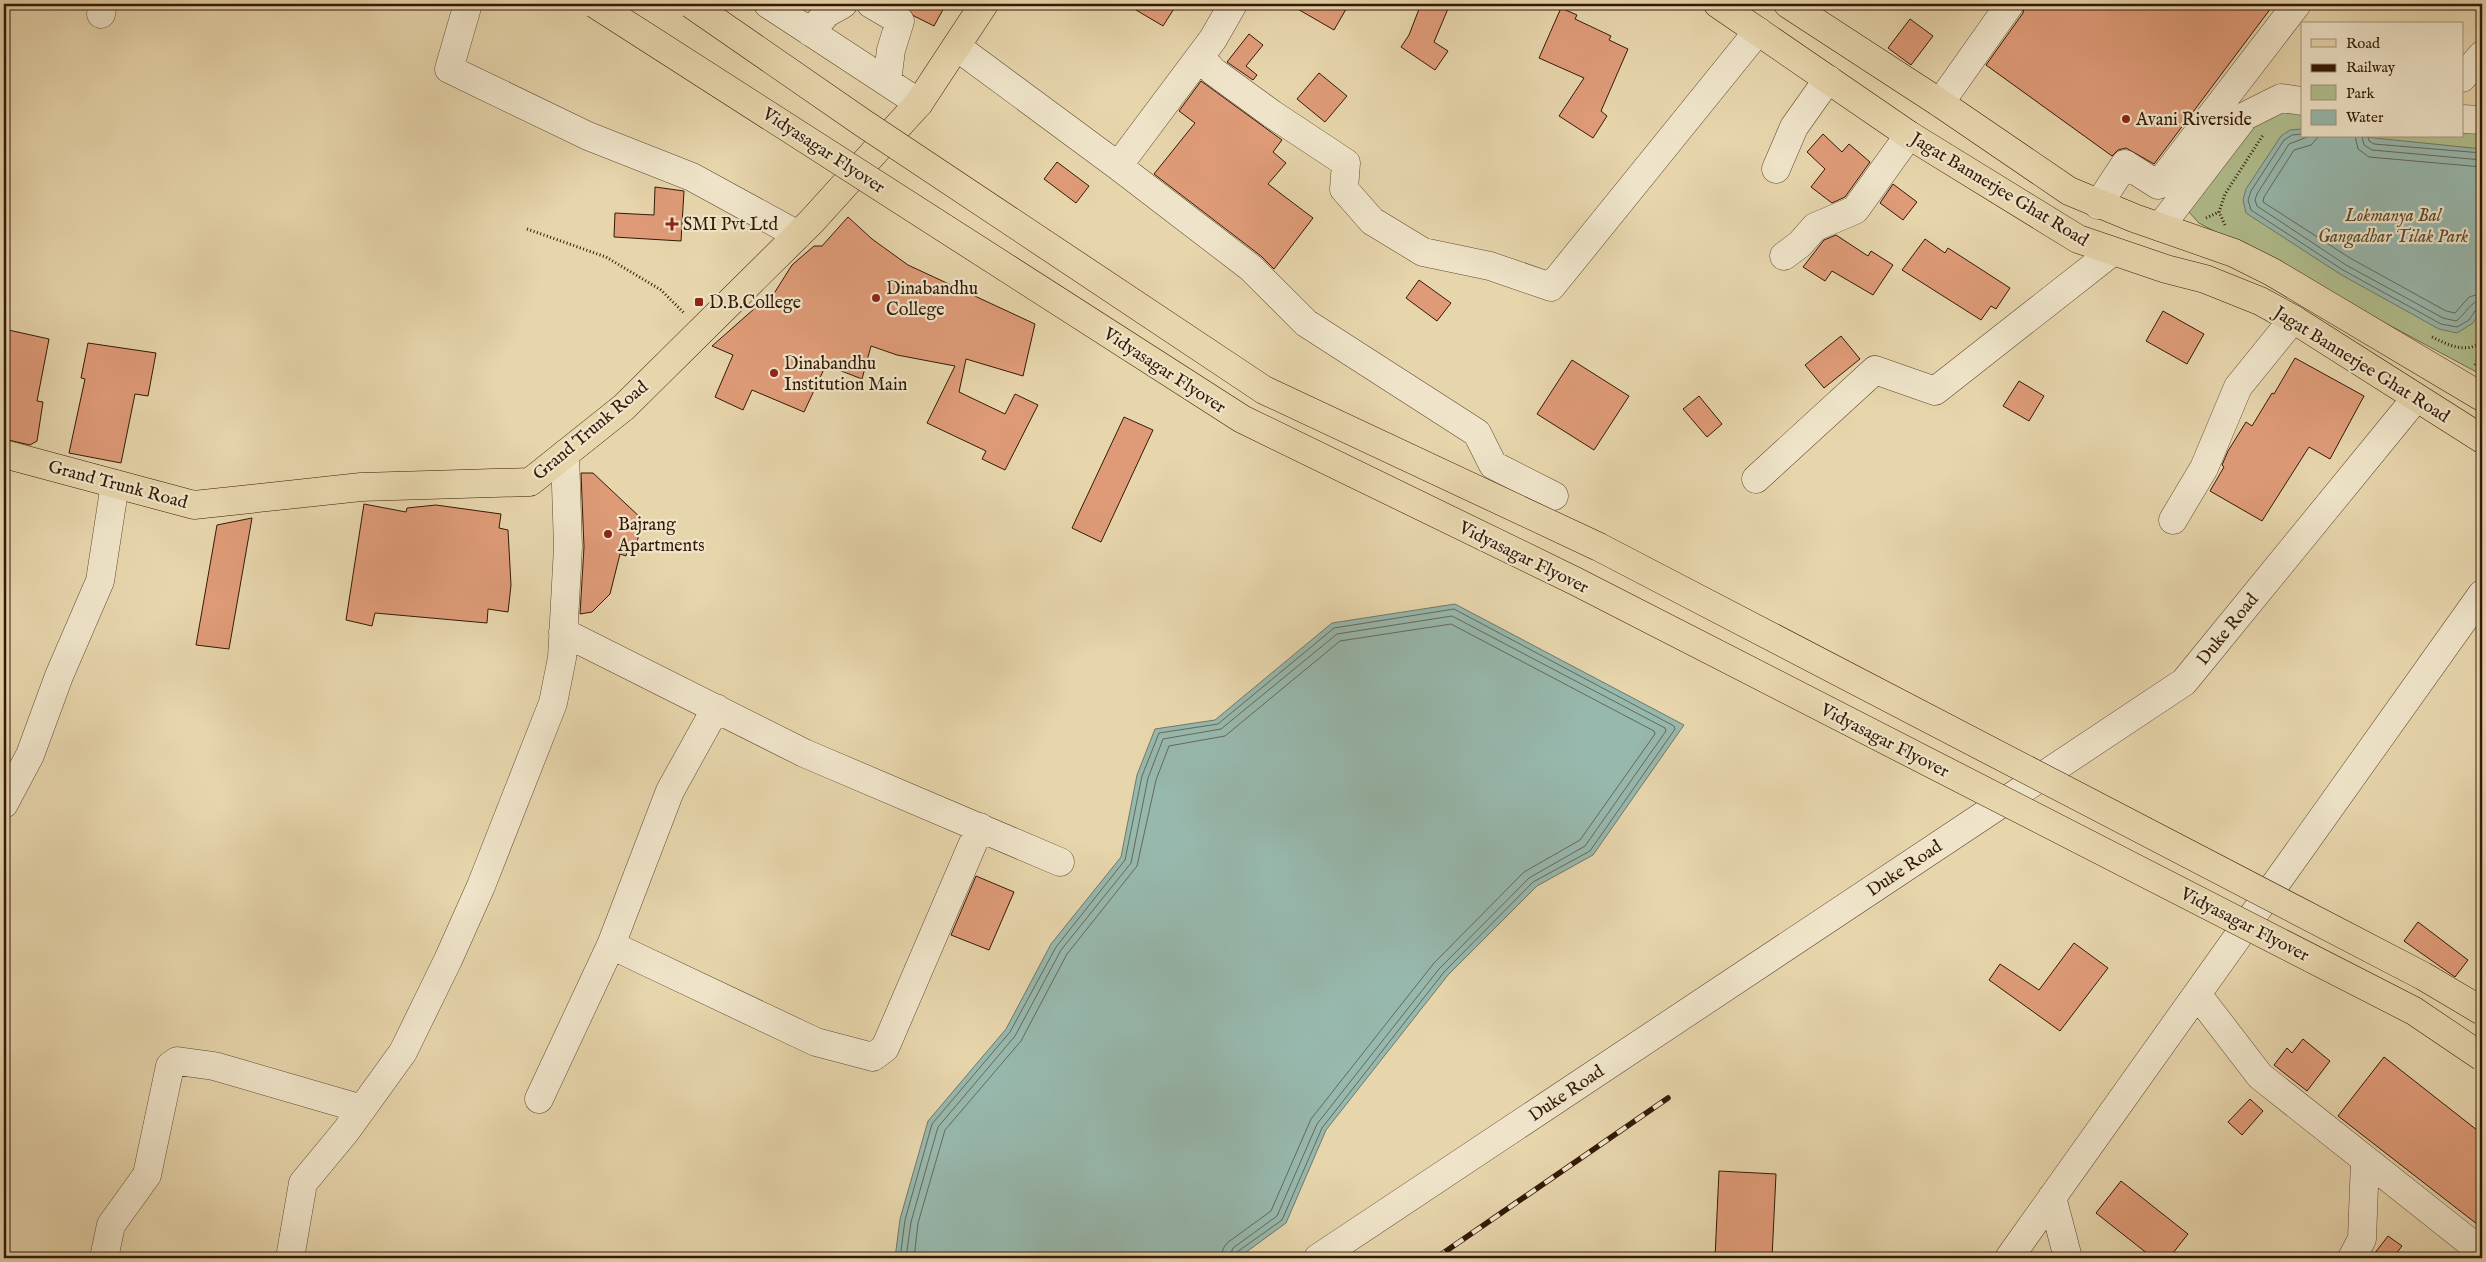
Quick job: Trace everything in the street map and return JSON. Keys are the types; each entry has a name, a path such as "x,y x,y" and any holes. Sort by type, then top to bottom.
{"main road":[{"name":"Vidyasagar Flyover","path":"595,4 1242,419 1575,581 2414,1011 2482,1056"},
{"name":"Vidyasagar Flyover","path":"691,4 863,123 1264,390 1599,546 2423,976 2482,1011"},
{"name":"Grand Trunk Road","path":"4,454 194,505 361,486 530,482 624,407 798,235 919,103 984,4"},
{"name":"Jagat Bannerjee Ghat Road","path":"1718,4 1909,135 2078,239 2112,252 2206,279 2260,301 2293,319 2482,439"},
{"name":"Jagat Bannerjee Ghat Road","path":"1788,4 1940,103 2069,191 2098,205 2234,252 2272,272 2482,397"}],"street":[{"path":"468,4 449,69 588,136 692,177 798,235"},
{"path":"768,4 919,103"},
{"path":"810,32 827,13 843,4"},
{"path":"871,4 900,21 891,50 887,82"},
{"path":"1118,166 1203,53 1234,4"},
{"path":"1940,103 2010,4"},
{"path":"2098,205 2125,164 2158,185 2297,4"},
{"path":"1203,53 1206,63 1213,71 1272,114 1346,163 1344,189 1372,221 1423,252 1490,266 1551,287 1631,184 1758,31"},
{"path":"957,47 1118,166 1251,268 1306,323 1477,433 1494,465 1554,496"},
{"path":"2464,76 2482,54"},
{"path":"1776,169 1794,127 1828,79"},
{"path":"2160,227 2245,116 2282,98 2301,100"},
{"path":"2464,119 2482,120"},
{"path":"1784,256 1800,244 1815,226 1855,210 1909,135"},
{"path":"1756,479 1875,370 1935,391 2112,252"},
{"path":"2173,520 2204,468 2238,387 2293,319"},
{"name":"Duke Road","path":"1318,1258 2184,682 2416,398"},
{"path":"290,1258 303,1183 362,1110 403,1052 448,960 481,886 553,703 562,658 568,547 565,454"},
{"path":"4,804 30,755 100,580 115,484"},
{"path":"2009,1258 2197,994 2480,604"},
{"path":"563,632 804,753 1060,862"},
{"path":"539,1099 611,946 670,791 716,708"},
{"path":"611,946 816,1042 873,1058 885,1048 980,827"},
{"path":"2197,994 2260,1076 2482,1252"},
{"path":"104,1258 111,1225 147,1175 170,1066 177,1061 214,1066 362,1110"},
{"path":"2352,1258 2362,1238 2365,1160"},
{"path":"2052,1197 2068,1258"}],"path":[{"path":"2226,228 2219,212 2225,194 2264,134 2270,129"},
{"path":"527,229 606,257 662,290 702,330"},
{"path":"2428,335 2457,348 2474,348 2482,342"}],"green space":[{"name":"Lokmanya Bal Gangadhar Tilak Park","path":"2301,102 2301,138 2464,138 2464,120 2482,120 2482,375 2199,223 2189,212 2194,198 2249,121"}],"water":[{"name":"Lokmanya Bal Gangadhar Tilak Park","path":"2301,129 2301,138 2375,138 2482,149 2482,308 2473,323 2457,333 2439,329 2340,274 2246,213 2243,200 2246,189 2281,136 2290,130"},
{"path":"1455,604 1684,725 1593,855 1537,886 1448,975 1326,1130 1286,1223 1238,1258 895,1258 900,1219 928,1121 1006,1029 1051,944 1121,857 1137,775 1155,729 1215,720 1332,623"}],"building":[{"path":"901,4 946,4 934,26 914,16"},
{"path":"1126,4 1177,4 1163,26"},
{"path":"1289,4 1349,4 1334,30"},
{"path":"1421,4 1450,4 1434,42 1448,51 1435,70 1401,47 1409,35"},
{"name":"Avani Riverside","path":"2025,4 2274,4 2154,164 2126,148 2118,150 2112,156 1986,65 2023,13"},
{"path":"1561,8 1577,15 1575,19 1611,36 1609,40 1628,49 1601,111 1607,116 1593,138 1559,116 1584,78 1539,58"},
{"path":"1910,19 1933,36 1911,65 1888,48"},
{"path":"1249,34 1263,45 1246,66 1257,75 1253,80 1227,62"},
{"path":"1319,73 1347,96 1325,122 1297,99"},
{"path":"1201,81 1282,140 1273,152 1286,163 1268,184 1313,218 1274,269 1261,256 1154,174 1195,123 1179,111"},
{"path":"1823,134 1842,152 1849,144 1870,162 1845,197 1832,203 1811,187 1825,169 1807,152"},
{"path":"1057,162 1089,186 1076,203 1044,179"},
{"path":"1893,184 1917,202 1903,220 1880,203"},
{"path":"655,187 684,191 681,241 614,237 615,213 654,215"},
{"path":"848,217 872,239 908,265 1035,324 1023,376 966,359 959,392 1005,414 1015,394 1038,405 1005,470 982,459 986,451 927,423 955,366 897,355 871,346 862,379 826,365 804,412 752,390 743,410 715,397 733,355 712,346 763,301 768,303 792,265 814,246 822,246"},
{"path":"1836,235 1868,256 1871,251 1893,265 1873,295 1832,271 1825,281 1803,267 1824,240"},
{"path":"1925,239 1945,253 1948,248 2010,288 1996,309 1991,306 1981,320 1902,270"},
{"path":"1419,280 1451,303 1437,321 1406,298"},
{"path":"2163,311 2204,334 2187,364 2146,341"},
{"path":"4,329 49,339 37,401 43,402 37,441 30,445 4,439"},
{"path":"1841,336 1860,359 1824,388 1805,365"},
{"path":"88,343 156,353 148,396 135,394 121,463 69,453 85,379 81,378"},
{"path":"2295,358 2364,396 2330,459 2309,447 2262,521 2210,491 2224,467 2222,465 2228,451 2246,422 2252,426"},
{"path":"1572,360 1629,396 1594,450 1537,414"},
{"path":"2019,381 2044,396 2029,421 2003,406"},
{"path":"1699,396 1722,424 1707,437 1683,409"},
{"path":"1124,417 1153,430 1101,542 1072,528"},
{"name":"Bajrang Apartments","path":"581,473 593,473 642,519 635,552 627,550 626,556 620,554 610,594 592,612 580,614 584,547"},
{"path":"364,504 406,512 407,508 436,505 501,514 499,528 508,530 511,585 508,612 488,609 487,623 375,613 372,626 346,620"},
{"path":"252,518 229,649 196,645 217,525"},
{"path":"976,876 1014,892 989,950 951,935"},
{"path":"2418,922 2468,960 2455,977 2404,941"},
{"path":"2074,943 2108,968 2060,1031 1989,980 2000,964 2039,990"},
{"path":"2303,1039 2330,1061 2307,1091 2274,1065 2287,1048 2292,1053"},
{"path":"2384,1057 2482,1134 2482,1228 2338,1116"},
{"path":"2250,1099 2263,1111 2242,1135 2228,1122"},
{"path":"1719,1171 1776,1174 1772,1258 1715,1258"},
{"path":"2121,1181 2188,1234 2169,1258 2153,1258 2096,1213"},
{"path":"2388,1236 2402,1246 2393,1258 2371,1258"}],"railway":[{"path":"1436,1258 1668,1098"}],"place":[{"name":"Avani Riverside","path":"2126,119"},
{"name":"SMI Pvt Ltd","path":"672,224"},
{"name":"Dinabandhu College","path":"876,298"},
{"name":"D.B.College","path":"699,302"},
{"name":"Dinabandhu Institution Main","path":"774,373"},
{"name":"Bajrang Apartments","path":"608,534"}]}
